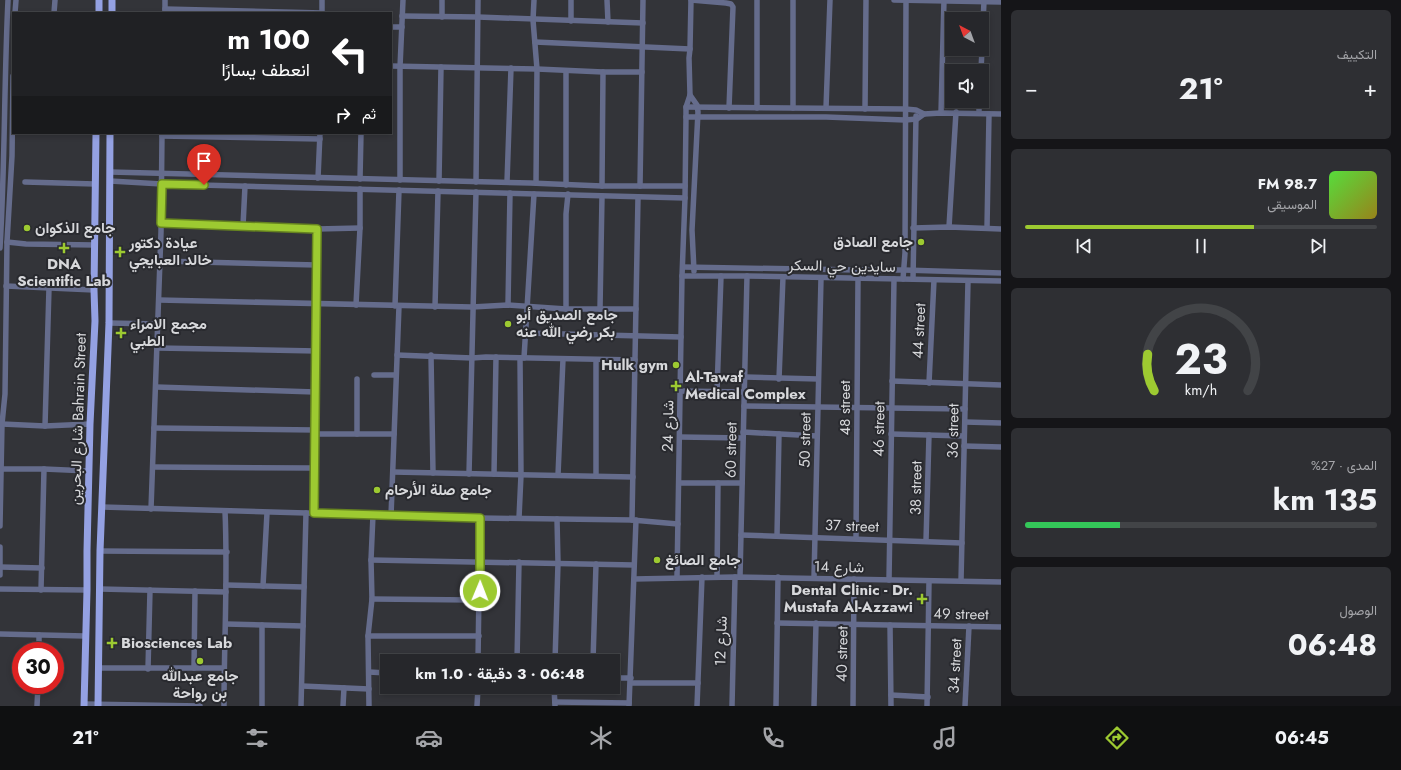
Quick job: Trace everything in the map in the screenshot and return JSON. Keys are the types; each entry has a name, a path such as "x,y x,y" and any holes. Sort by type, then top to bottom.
{"main road":[{"path":"99,0 99,12"},
{"path":"112,0 112,12"},
{"name":"شارع البحرين Bahrain Street","path":"84,705 87,590 86,550 95,321 96,134"},
{"name":"شارع البحرين Bahrain Street","path":"98,705 100,551 109,323 110,134"},
{"path":"93,359 107,359"}],"street":[{"path":"0,248 2,117 8,0"},
{"path":"15,12 16,0"},
{"path":"54,0 54,12"},
{"path":"165,0 165,11 244,12"},
{"path":"322,0 322,12"},
{"path":"400,180 400,67 402,0"},
{"path":"442,0 442,17"},
{"path":"476,182 478,0"},
{"path":"534,0 533,20 537,69 536,184"},
{"path":"571,0 571,21"},
{"path":"607,0 608,22"},
{"path":"640,186 643,0"},
{"path":"694,276 692,230 698,107 690,95 688,58 690,49 691,0 726,3 731,4 733,7 729,108"},
{"path":"757,108 758,0"},
{"path":"793,0 793,108"},
{"path":"826,108 830,0"},
{"path":"865,109 866,0"},
{"path":"894,0 1001,2"},
{"path":"941,113 944,0"},
{"path":"903,279 905,253 906,1"},
{"path":"984,1 984,12"},
{"path":"402,16 478,17 643,23"},
{"path":"392,27 402,27"},
{"path":"535,42 690,49"},
{"path":"392,66 642,72"},
{"path":"439,181 441,67"},
{"path":"507,182 511,68"},
{"path":"566,71 566,185"},
{"path":"602,186 603,72"},
{"name":"شارع 24","path":"677,577 686,107 690,95"},
{"path":"686,107 905,109 916,110 924,114"},
{"path":"979,108 979,113"},
{"path":"913,279 916,110"},
{"path":"949,227 956,112"},
{"path":"686,117 826,117 905,120 916,119 924,114 956,112 1001,114"},
{"path":"988,228 989,114"},
{"path":"0,526 2,424 5,394 3,336 13,134"},
{"path":"152,509 159,300 162,134 320,136 318,178"},
{"path":"360,179 361,134"},
{"path":"110,172 507,182 602,186 685,186"},
{"path":"110,181 162,184 685,198"},
{"path":"25,182 96,184"},
{"path":"490,182 490,193"},
{"path":"243,226 245,186"},
{"path":"670,186 670,197"},
{"path":"356,305 360,228 360,189"},
{"path":"391,516 397,355 399,190"},
{"path":"435,306 438,191"},
{"path":"469,474 476,192"},
{"path":"508,305 510,193"},
{"path":"519,518 522,358 534,194"},
{"path":"566,309 566,214 568,194"},
{"path":"600,309 602,196"},
{"path":"554,694 555,704 629,704 634,579 633,477 638,196"},
{"path":"1,212 9,212"},
{"path":"161,223 317,229 360,228"},
{"path":"913,228 949,227 1001,229"},
{"path":"314,513 313,468 317,351 317,229"},
{"path":"7,242 26,244 95,245"},
{"path":"160,261 317,265"},
{"name":"سايدين حي السكر","path":"683,267 912,270 1001,273"},
{"name":"سايدين حي السكر","path":"682,276 913,279 1001,282"},
{"path":"717,391 721,276"},
{"name":"60 street","path":"738,577 741,535 747,276"},
{"path":"779,379 783,277"},
{"name":"50 street","path":"814,578 821,278"},
{"name":"48 street","path":"856,538 858,278"},
{"name":"46 street","path":"889,580 894,279"},
{"name":"44 street","path":"928,383 934,280"},
{"name":"36 street","path":"961,581 968,281"},
{"path":"6,286 94,290"},
{"path":"45,426 49,288"},
{"path":"159,300 397,306 472,307 508,305 566,309 636,309"},
{"path":"109,323 158,324"},
{"path":"525,333 681,337"},
{"path":"157,348 317,351"},
{"path":"397,355 431,355 472,358 496,357 635,360"},
{"path":"431,355 433,473"},
{"path":"494,474 496,357"},
{"path":"558,475 563,359"},
{"path":"596,360 596,475"},
{"path":"374,375 396,375"},
{"path":"745,377 818,379"},
{"path":"357,379 357,434"},
{"path":"892,381 1001,385"},
{"path":"156,387 315,392"},
{"path":"680,391 744,392"},
{"path":"744,406 965,409"},
{"path":"965,422 1001,424"},
{"path":"2,424 45,426 90,424"},
{"path":"154,428 394,434"},
{"path":"743,432 817,436"},
{"path":"777,536 779,434"},
{"path":"891,434 964,436"},
{"name":"38 street","path":"926,541 929,435"},
{"path":"680,437 743,438"},
{"path":"964,446 1001,447"},
{"path":"153,467 313,468"},
{"path":"2,469 89,471"},
{"path":"41,590 44,469"},
{"path":"393,472 596,475 633,477"},
{"path":"679,483 742,483"},
{"path":"718,483 718,577"},
{"path":"102,507 267,513 634,520 678,524"},
{"path":"224,706 227,552 225,511"},
{"path":"264,586 267,513"},
{"path":"301,706 306,513"},
{"path":"369,706 368,636 372,599 371,560 373,515"},
{"path":"478,654 480,518"},
{"path":"555,654 558,563 557,519"},
{"name":"37 street","path":"741,535 890,539 962,543"},
{"path":"0,547 0,575"},
{"path":"100,551 227,552"},
{"path":"371,560 634,565"},
{"path":"517,654 519,562"},
{"path":"593,654 596,564"},
{"path":"0,567 42,568"},
{"path":"697,706 702,577"},
{"name":"شارع 14","path":"634,579 738,577 929,582 1001,582"},
{"name":"شارع 12","path":"732,706 738,577"},
{"path":"776,706 778,578"},
{"name":"40 street","path":"853,706 854,579"},
{"path":"928,706 929,582"},
{"path":"226,585 304,587"},
{"path":"0,589 87,590"},
{"path":"100,589 226,592"},
{"path":"148,669 150,590"},
{"path":"194,668 196,591"},
{"path":"372,599 474,600"},
{"name":"49 street","path":"777,623 1001,627"},
{"path":"814,706 816,623"},
{"path":"226,624 303,626"},
{"path":"262,625 262,706"},
{"path":"890,625 891,706"},
{"name":"34 street","path":"965,706 969,626"},
{"path":"0,634 85,636"},
{"path":"39,635 39,642"},
{"path":"368,636 479,636"},
{"path":"99,668 224,668"},
{"path":"369,672 380,673"},
{"path":"620,679 698,683"},
{"path":"302,686 369,689"},
{"path":"344,688 344,706"},
{"path":"37,706 38,694"},
{"path":"478,694 478,706"},
{"path":"891,695 928,697"},
{"path":"84,705 200,706"}],"place":[{"name":"جامع الذكوان","path":"27,228"},
{"name":"جامع الصادق","path":"921,242"},
{"name":"DNA Scientific Lab","path":"64,248"},
{"name":"عيادة دكتور خالد العبايجي","path":"120,252"},
{"name":"جامع الصديق أبو بكر رضي الله عنه","path":"508,324"},
{"name":"مجمع الامراء الطبي","path":"121,333"},
{"name":"Hulk gym","path":"676,365"},
{"name":"Al-Tawaf Medical Complex","path":"676,386"},
{"name":"جامع صلة الأرحام","path":"377,490"},
{"name":"جامع الصائغ","path":"657,560"},
{"name":"Dental Clinic - Dr. Mustafa Al-Azzawi","path":"922,599"},
{"name":"Biosciences Lab","path":"112,643"},
{"name":"جامع عبدالله بن رواحة","path":"200,661"}],"route":[{"path":"204,185 162,184 161,223 317,229 317,351 313,468 314,513 480,518 480,591"}]}
